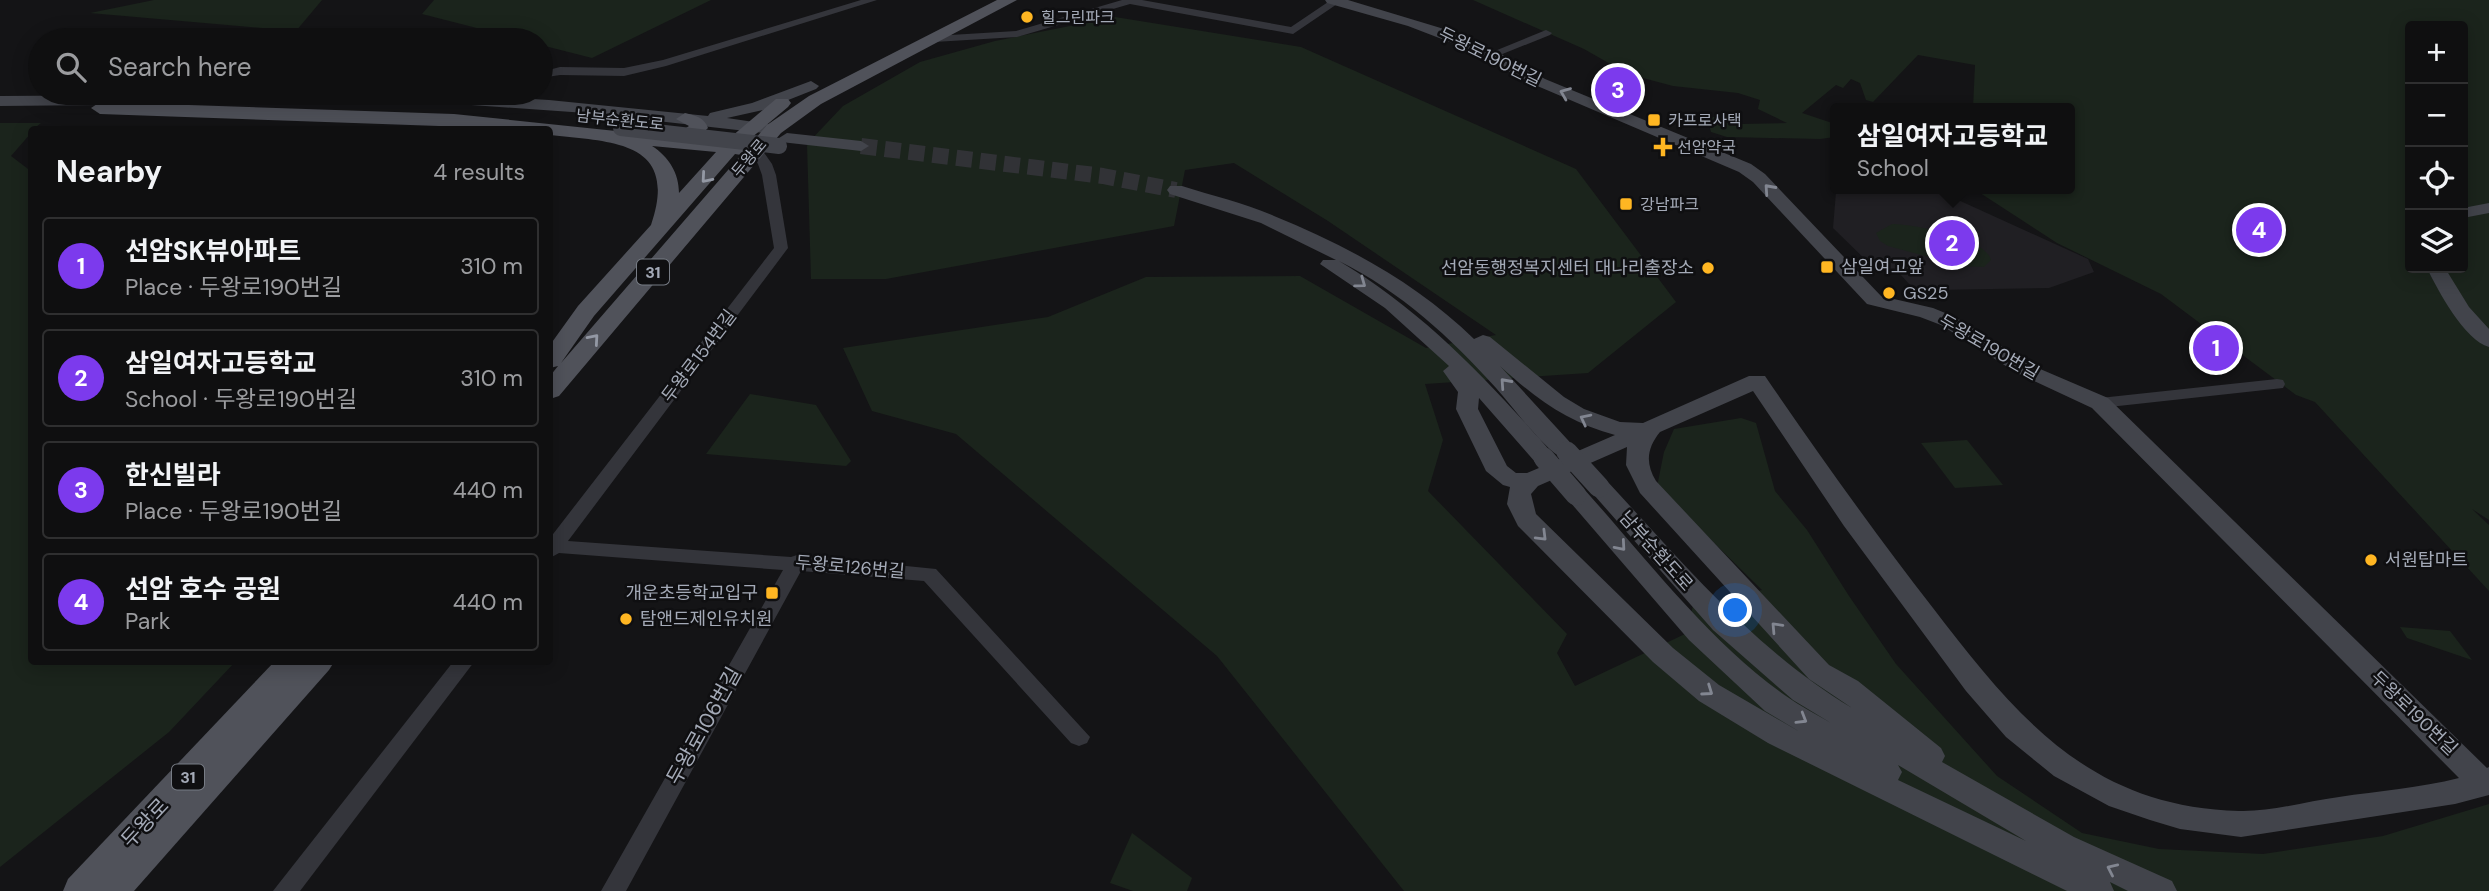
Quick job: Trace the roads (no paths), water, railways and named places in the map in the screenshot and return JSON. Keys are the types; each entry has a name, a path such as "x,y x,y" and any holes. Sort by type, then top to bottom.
{"main road":[{"name":"두왕로","path":"553,357 586,311 751,127 811,86 981,0"},
{"name":"두왕로","path":"553,388 712,204 754,151 780,138 815,100 1009,0"},
{"name":"두왕로190번길","path":"1336,0 1426,26 1491,55 1539,82 1745,168 1759,178 1874,300 1926,312 1948,321 2024,369 2100,403 2184,489 2486,781"},
{"path":"685,119 750,109 811,86"},
{"name":"남부순환도로","path":"0,101 28,102"},
{"path":"553,104 685,119 697,123 699,128 686,137 660,141"},
{"path":"104,105 618,128 660,141 754,151"},
{"name":"남부순환도로","path":"104,105 432,105 521,110 618,128 780,138"},
{"path":"618,128 628,141 648,151 665,170 670,185 669,204 655,235"},
{"name":"남부순환도로","path":"1547,464 1465,341 1433,313 1372,270 1267,219 1170,196 1286,243 1354,277 1412,320 1444,346 1471,374 1547,464 1588,491 1722,624 1803,692 1986,804 2063,846 2161,891"},
{"path":"2468,213 2489,208"},
{"path":"1341,253 1368,266 1450,316 1576,415 1611,429 1651,429"},
{"path":"2439,273 2461,310 2489,341"},
{"path":"1412,320 1442,353 1469,392 1466,409 1498,471 1511,480 1547,464 1651,429 1757,381"},
{"path":"1651,429 1640,440 1636,455 1638,472 1648,487 1819,672 1848,689 1979,792 2063,846"},
{"path":"1547,464 1519,492 1518,499 1528,522 1640,634 1709,693 1778,735 2099,891"},
{"name":"남부순환도로","path":"1588,491 1698,633 1775,703 1972,824 2099,891"},
{"name":"두왕로","path":"81,891 290,665"},
{"name":"두왕로","path":"111,891 315,665"}],"street":[{"path":"553,72 624,72 666,63 872,0"},
{"path":"934,39 1017,34 1130,0 1293,31 1336,0"},
{"path":"1491,55 1546,33"},
{"name":"남부순환도로","path":"0,107 104,105"},
{"path":"685,119 751,127 780,138"},
{"path":"751,127 748,140 754,151"},
{"name":"남부순환도로","path":"780,138 856,151"},
{"name":"두왕로154번길","path":"553,545 781,248 769,175 765,164 754,151"},
{"path":"1757,381 1839,501 1982,693 2018,732 2054,760 2105,790 2158,811 2215,823 2241,824 2455,792 2486,781"},
{"path":"2100,403 2277,384"},
{"name":"두왕로126번길","path":"553,548 797,562 929,574 1079,737"},
{"name":"두왕로106번길","path":"612,891 797,562"},
{"path":"285,891 462,665"}],"tunnel":[{"path":"861,146 1103,176 1176,190"}],"place":[{"name":"힐그린파크","path":"1027,17"},
{"name":"한신빌라","path":"1618,90"},
{"name":"카프로사택","path":"1654,120"},
{"name":"선암약국","path":"1663,147"},
{"name":"강남파크","path":"1626,204"},
{"name":"선암 호수 공원","path":"2259,230"},
{"name":"삼일여자고등학교","path":"1952,243"},
{"name":"삼일여고앞","path":"1827,267"},
{"name":"선암동행정복지센터 대나리출장소","path":"1708,268"},
{"name":"GS25","path":"1889,293"},
{"name":"선암SK뷰아파트","path":"2216,348"},
{"name":"서원탑마트","path":"2371,560"},
{"name":"개운초등학교입구","path":"772,593"},
{"name":"탐앤드제인유치원","path":"626,619"}]}
